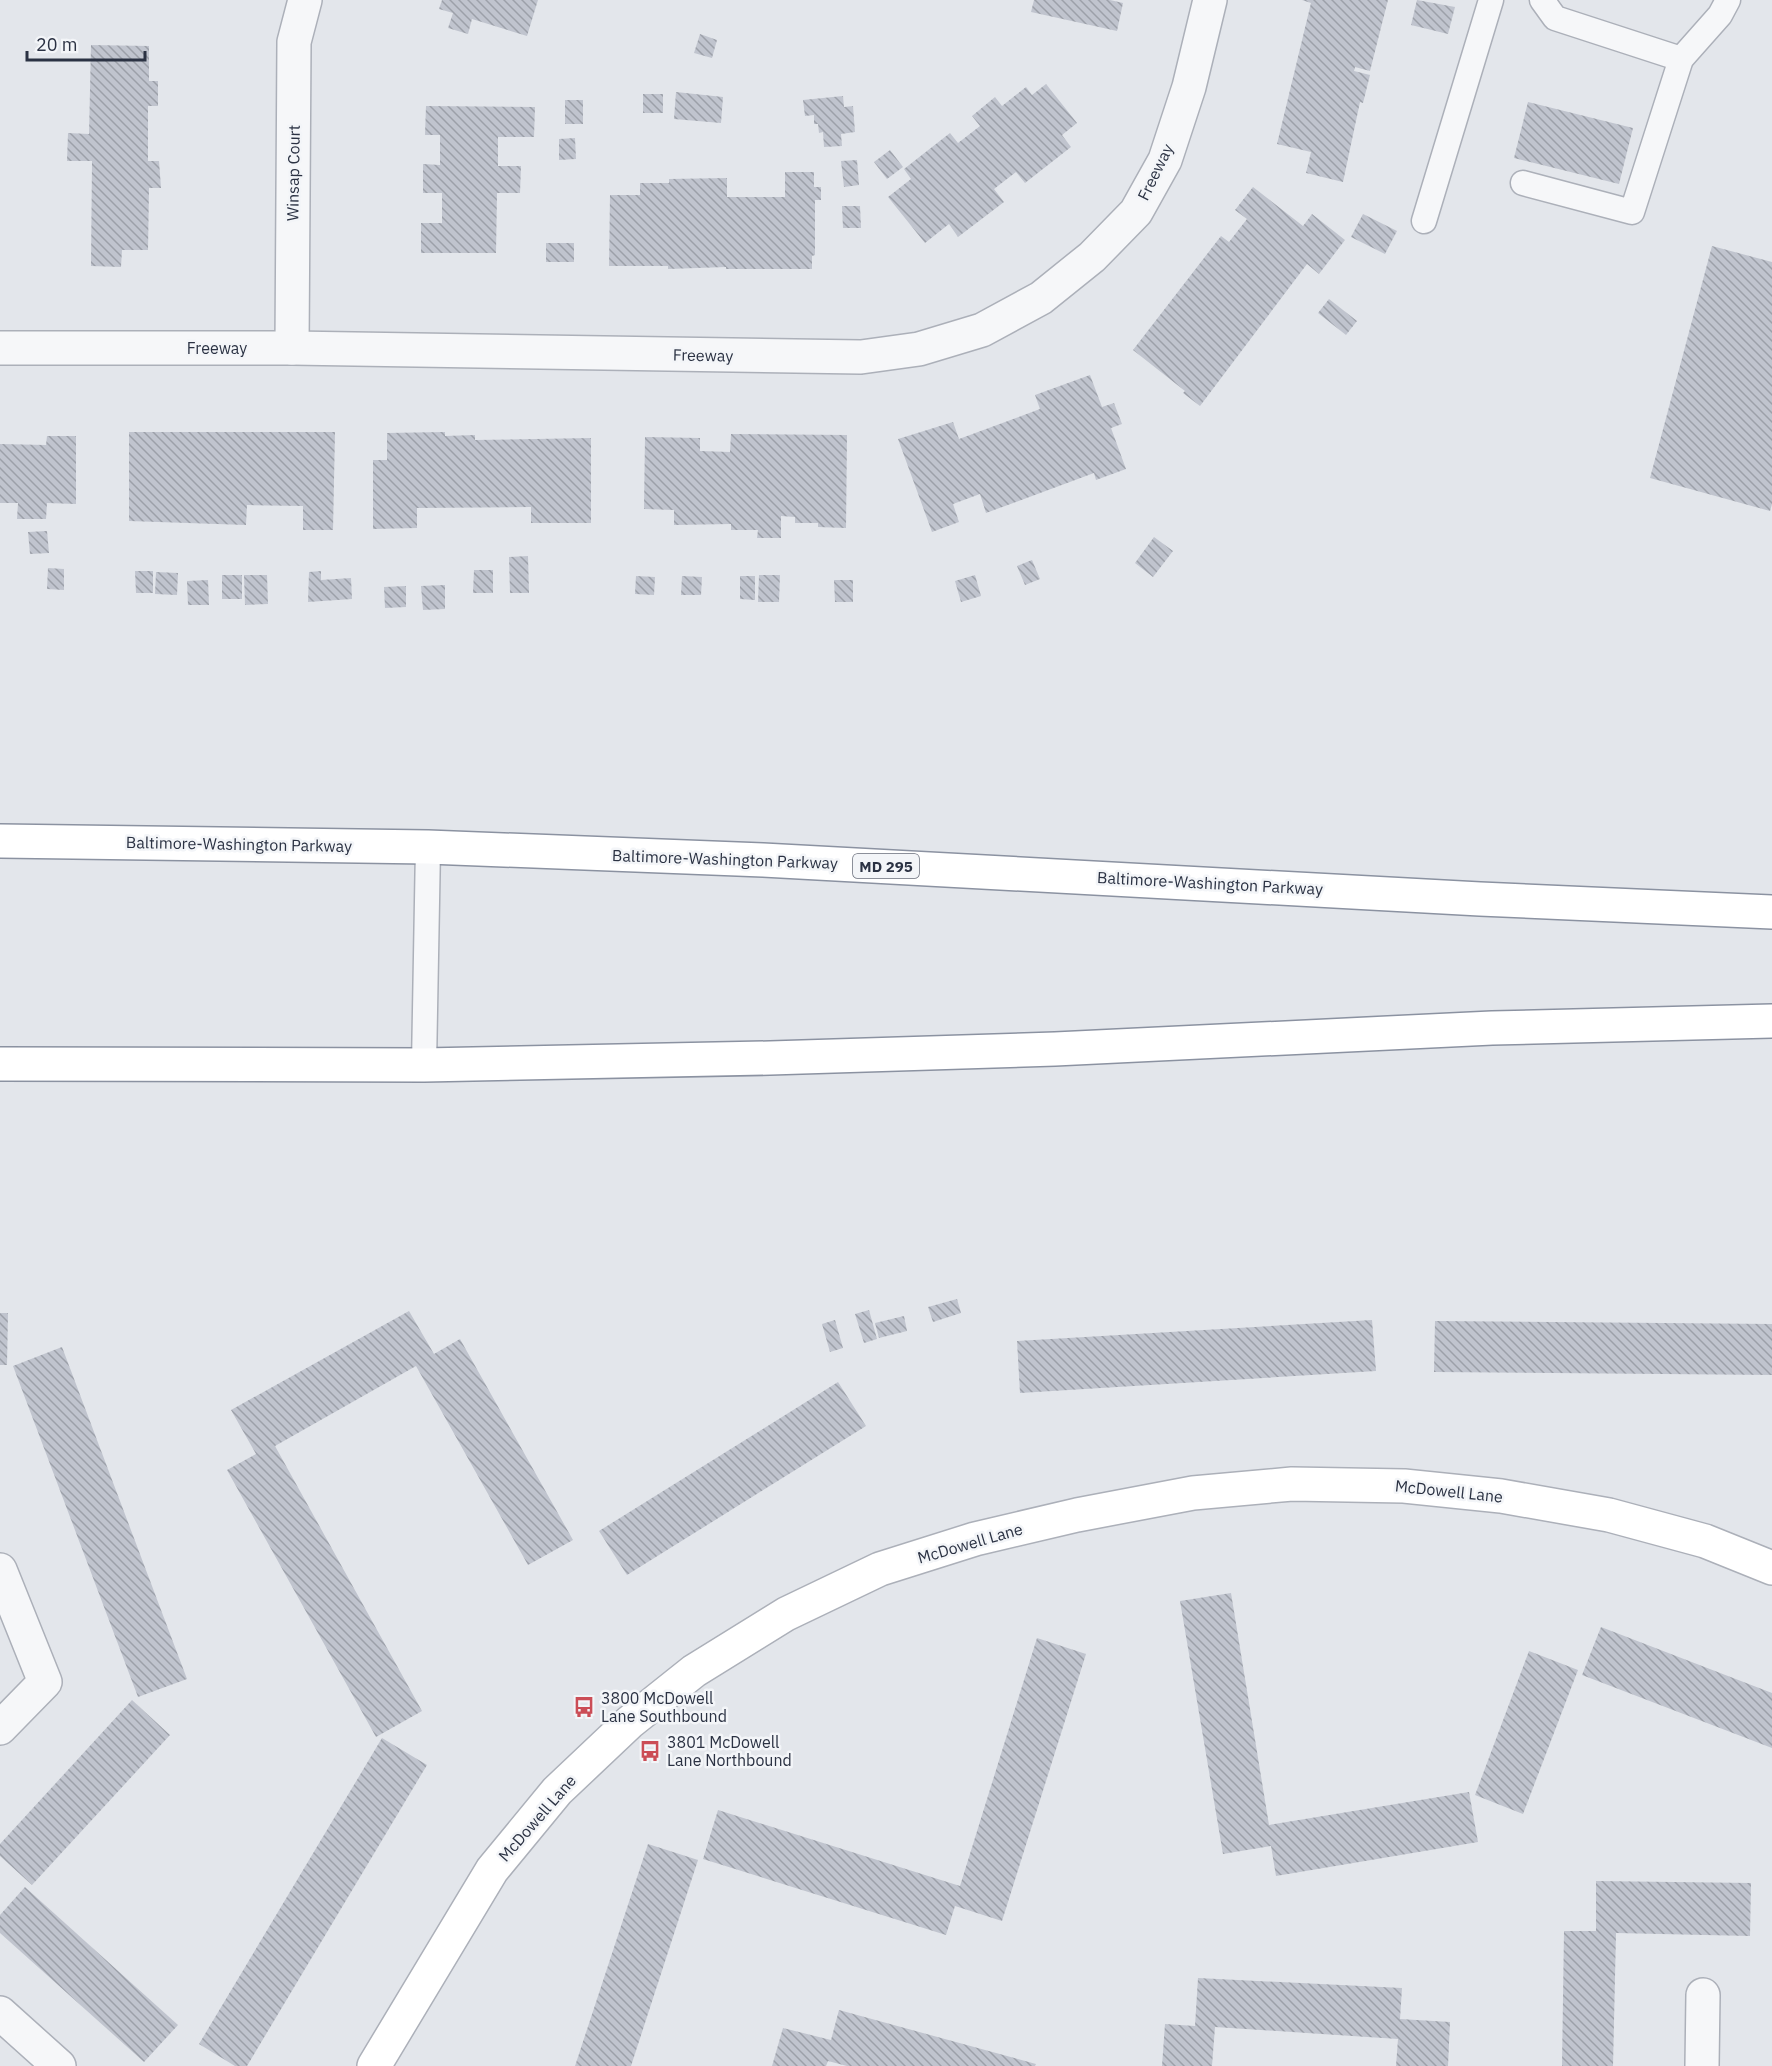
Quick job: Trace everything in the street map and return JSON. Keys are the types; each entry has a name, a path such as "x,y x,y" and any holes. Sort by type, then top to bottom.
{"main road":[{"name":"Baltimore-Washington Parkway","path":"0,841 428,847 834,863 1480,899 1772,912"},
{"path":"0,1064 424,1065 794,1058 1504,1028 1772,1020"},
{"name":"McDowell Lane","path":"374,2066 492,1870 556,1791 630,1722 694,1671 786,1614 879,1569 975,1539 1077,1515 1193,1494 1292,1484 1404,1486 1501,1496 1609,1515 1705,1540 1772,1568"}],"street":[{"name":"Winsap Court","path":"292,348 294,42 305,0"},
{"name":"Freeway","path":"0,348 292,348 861,357 919,349 982,330 1049,291 1092,257 1136,212 1165,160 1189,87 1210,0"},
{"path":"0,1569 45,1682 0,1728"},
{"path":"1702,2066 1703,1995"},
{"path":"0,2013 59,2066"}],"lane":[{"path":"1424,221 1491,0"},
{"path":"1542,0 1555,18 1681,59"},
{"path":"1522,183 1632,213 1681,59 1720,15 1728,0"},
{"path":"424,1065 428,847"}],"building":[{"path":"442,0 538,0 527,36 472,19 468,34 448,28 453,13 439,9"},
{"path":"1034,0 1110,0 1123,3 1117,31 1031,12"},
{"path":"1302,0 1388,0 1370,71 1355,67 1354,71 1370,75 1363,103 1360,102 1343,182 1306,173 1311,152 1277,144 1311,3"},
{"path":"1417,0 1455,7 1448,34 1411,25"},
{"path":"700,34 717,40 712,58 694,53"},
{"path":"91,45 149,46 149,81 158,81 158,106 148,106 148,161 159,161 161,188 149,188 148,250 122,250 121,267 91,266 92,161 67,161 68,133 89,134"},
{"path":"1046,84 1077,123 1062,135 1071,147 1025,183 1016,172 994,189 1004,202 958,237 949,224 925,243 888,197 911,179 904,169 950,133 958,143 980,126 972,116 995,97 1002,106 1026,87 1032,95"},
{"path":"676,92 723,97 721,123 674,119"},
{"path":"643,94 663,94 663,113 643,113"},
{"path":"843,96 844,107 853,106 855,132 841,134 842,146 824,147 823,132 819,133 818,124 814,124 814,115 805,116 803,100"},
{"path":"565,100 583,100 583,124 565,124"},
{"path":"1528,102 1633,128 1619,184 1514,158"},
{"path":"426,106 535,107 534,137 498,137 498,166 521,166 520,193 497,193 496,253 421,253 421,223 442,223 442,193 423,193 423,164 440,165 440,135 425,135"},
{"path":"575,138 576,159 559,160 559,139"},
{"path":"890,150 903,167 887,179 874,162"},
{"path":"857,160 859,185 844,187 841,161"},
{"path":"785,172 814,172 814,187 821,187 821,200 815,200 815,255 812,256 812,269 726,269 726,267 668,269 668,266 609,266 610,195 640,195 640,183 669,183 669,179 727,178 727,197 785,197"},
{"path":"1253,187 1303,226 1312,214 1345,240 1319,274 1307,264 1200,406 1183,393 1185,391 1133,350 1221,236 1229,242 1247,219 1235,210"},
{"path":"842,206 860,206 861,228 843,228"},
{"path":"1363,214 1397,231 1385,254 1351,237"},
{"path":"546,243 574,243 574,262 546,262"},
{"path":"1712,246 1772,262 1772,504 1770,511 1650,478"},
{"path":"1329,299 1357,321 1346,335 1318,313"},
{"path":"1090,375 1102,407 1114,403 1122,424 1111,428 1126,469 1096,480 1094,473 986,513 980,494 953,504 959,522 932,532 898,439 953,422 959,439 1040,409 1035,395"},
{"path":"129,432 335,432 333,530 303,530 303,506 247,505 246,525 129,521"},
{"path":"445,432 445,436 475,435 475,440 591,438 591,523 531,523 531,507 417,508 417,528 373,529 373,460 387,460 387,433"},
{"path":"731,434 847,435 846,528 818,527 818,523 795,523 795,517 781,516 781,538 757,538 758,530 731,530 731,524 674,525 674,510 644,509 645,437 700,438 700,451 730,452"},
{"path":"47,436 76,436 76,504 47,503 46,519 17,519 18,503 0,503 0,444 46,445"},
{"path":"47,531 49,553 30,554 28,532"},
{"path":"1154,537 1173,551 1153,577 1135,563"},
{"path":"528,556 529,593 510,593 509,557"},
{"path":"1032,560 1040,579 1025,585 1017,566"},
{"path":"48,568 64,569 64,590 47,589"},
{"path":"474,570 493,570 493,593 473,593"},
{"path":"135,571 153,571 153,593 136,593"},
{"path":"321,571 321,580 351,578 352,599 308,602 309,572"},
{"path":"156,572 178,573 177,595 155,594"},
{"path":"222,575 242,575 242,599 222,599"},
{"path":"244,575 267,575 268,604 245,605"},
{"path":"759,575 780,575 779,602 758,602"},
{"path":"975,575 981,596 961,602 955,581"},
{"path":"636,576 655,577 654,595 635,594"},
{"path":"682,576 702,577 701,595 681,595"},
{"path":"740,576 755,576 755,600 740,599"},
{"path":"208,580 209,605 188,605 187,581"},
{"path":"834,580 853,580 853,602 835,602"},
{"path":"445,585 445,609 423,610 421,586"},
{"path":"406,586 406,607 385,608 384,587"},
{"path":"957,1299 961,1313 933,1322 928,1307"},
{"path":"869,1310 877,1339 864,1343 855,1314"},
{"path":"409,1311 434,1354 460,1339 573,1540 528,1565 416,1366 275,1446 422,1711 376,1737 227,1470 256,1454 231,1410"},
{"path":"0,1313 8,1313 7,1365 0,1365"},
{"path":"904,1316 907,1331 879,1338 875,1323"},
{"path":"835,1320 843,1348 830,1352 822,1324"},
{"path":"1372,1320 1376,1371 1020,1393 1017,1341"},
{"path":"1435,1321 1772,1324 1772,1375 1434,1372"},
{"path":"62,1347 187,1679 138,1697 13,1366"},
{"path":"838,1382 866,1426 627,1575 599,1531"},
{"path":"1231,1593 1269,1825 1469,1792 1478,1842 1276,1876 1271,1846 1223,1854 1180,1601"},
{"path":"1601,1627 1772,1693 1772,1748 1582,1675"},
{"path":"1037,1638 1086,1654 1002,1921 955,1906 946,1935 703,1859 718,1810 960,1886"},
{"path":"1529,1651 1578,1670 1523,1814 1475,1795"},
{"path":"132,1700 170,1735 32,1885 0,1856 0,1844"},
{"path":"382,1738 427,1765 247,2066 235,2066 199,2044"},
{"path":"648,1844 698,1860 631,2066 575,2066"},
{"path":"1596,1881 1751,1883 1750,1936 1616,1933 1613,2066 1562,2066 1564,1931 1596,1931"},
{"path":"25,1887 178,2025 144,2062 0,1933 0,1915"},
{"path":"1198,1978 1402,1988 1400,2019 1450,2022 1448,2066 1396,2066 1398,2039 1215,2027 1212,2066 1162,2066 1165,2024 1195,2026"},
{"path":"839,2010 1036,2064 1035,2066 847,2066 828,2061 826,2066 772,2066 783,2028 831,2040"}],"place":[{"name":"3800 McDowell Lane Southbound","path":"584,1707"},
{"name":"3801 McDowell Lane Northbound","path":"650,1751"}]}
